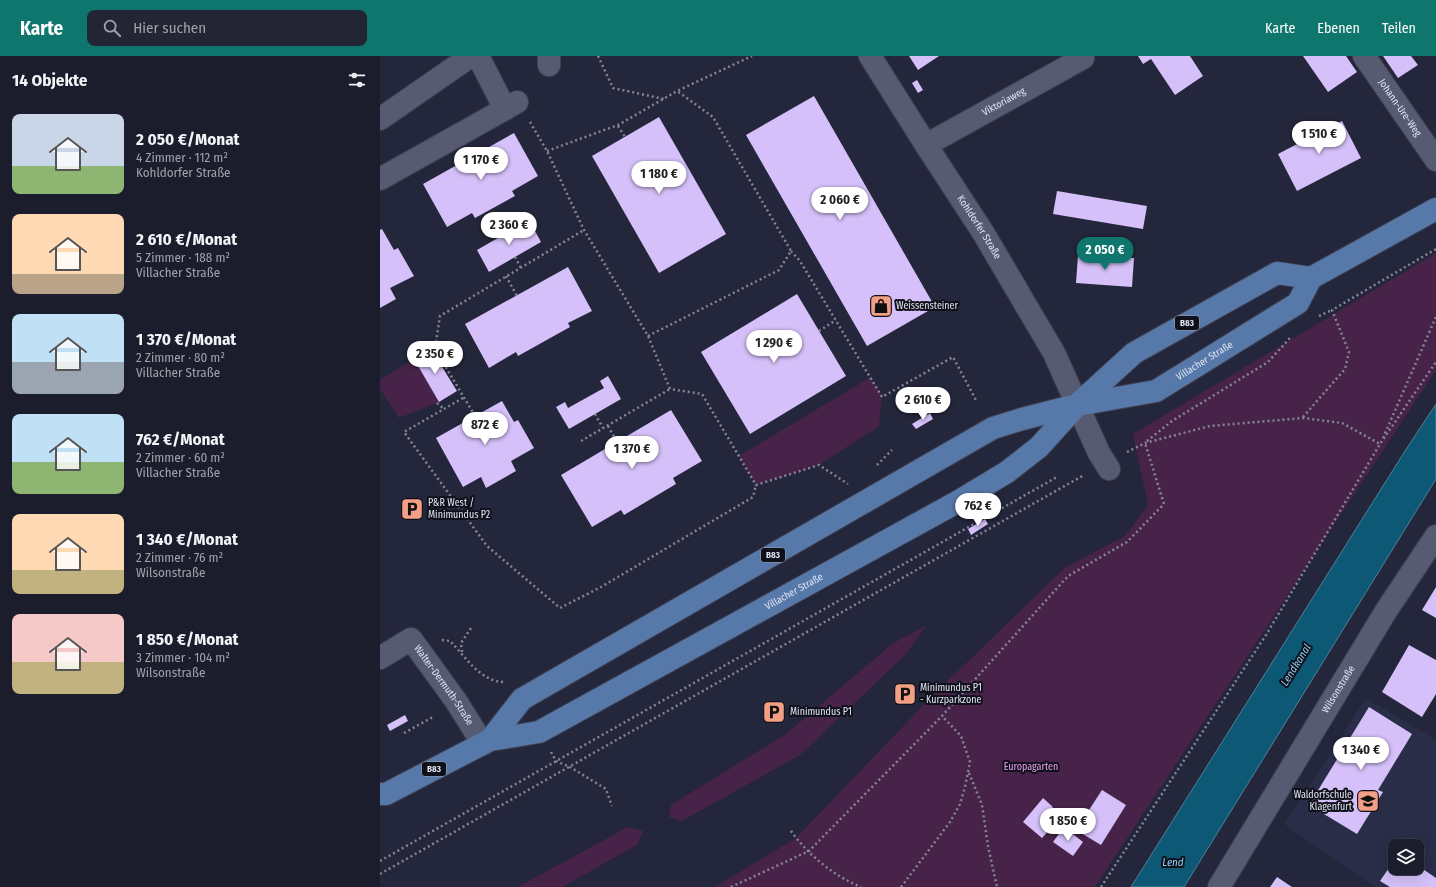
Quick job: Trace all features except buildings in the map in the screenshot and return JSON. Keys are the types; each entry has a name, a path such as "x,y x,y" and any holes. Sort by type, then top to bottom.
{"main road":[{"path":"1311,278 1436,209"},
{"name":"Villacher Straße","path":"382,798 486,742 539,732 959,501 1007,472 1039,447 1077,404 1134,353 1277,273 1311,278 1298,303 1156,391 1077,404 993,428 522,700 486,742"}],"street":[{"path":"380,119 471,56"},
{"path":"380,179 511,105 478,56"},
{"name":"Kohldorfer Straße","path":"870,56 984,234 1054,353 1107,466"},
{"name":"Johann-Ure-Weg","path":"1364,56 1436,160"},
{"name":"Viktoriaweg","path":"926,145 1083,58"},
{"name":"Wilsonstraße","path":"1219,887 1386,611 1436,536"},
{"name":"Walter-Dermuth-Straße","path":"380,658 411,639 486,742"}],"path":[{"path":"598,56 613,88 664,99"},
{"path":"547,151 618,126 677,91 752,56"},
{"path":"677,91 713,117 791,251 800,261 882,396 953,357 977,402"},
{"path":"511,105 547,151 584,230 648,336 670,389"},
{"path":"618,126 625,137"},
{"path":"475,416 446,370 435,349 440,316 584,230"},
{"path":"1318,317 1436,249"},
{"path":"648,336 779,270 791,251"},
{"path":"515,257 521,268"},
{"path":"506,276 517,296"},
{"path":"1302,418 1345,369 1349,352 1332,310"},
{"path":"1380,444 1436,317"},
{"path":"819,331 836,320"},
{"path":"380,874 1045,498 1107,466 1146,443 1172,421 1268,362 1293,335"},
{"path":"1101,887 1266,635 1380,444 1436,362"},
{"path":"463,398 404,432 487,546 560,608 601,587 753,497 756,485 702,394 670,389 581,441"},
{"path":"437,403 444,409"},
{"path":"595,414 603,428"},
{"path":"1146,443 1210,426 1302,418 1342,423 1380,444"},
{"path":"608,426 617,442"},
{"path":"731,887 809,850 942,716 1068,576 1127,542 1164,504 1146,443"},
{"path":"876,466 892,450"},
{"path":"756,485 819,465 854,487"},
{"path":"380,861 1057,477"},
{"path":"471,628 461,643 462,653 476,670 489,678"},
{"path":"901,887 950,822 960,804 969,773 970,762 961,736 942,716"},
{"path":"404,733 433,717"},
{"path":"570,767 606,789 612,806"},
{"path":"969,773 982,805 988,846 997,887"},
{"path":"791,831 818,861 848,881 861,887"}],"shaded area":[{"name":"Waldorfschule Klagenfurt","path":"1366,698 1436,740 1436,887 1375,887 1284,824"}],"green space":[{"name":"Europagarten","path":"1436,253 1436,370 1095,887 715,887 796,838 932,696 1066,567 1125,536 1148,505 1133,434"},
{"path":"414,359 439,402 399,418 380,389 380,380"},
{"path":"871,377 882,397 879,426 819,465 756,485 739,456"},
{"path":"927,625 905,655 800,755 682,821 669,817 671,805 786,734 892,644"},
{"path":"628,827 643,831 637,845 562,887 518,887"}],"water":[{"name":"Lend","path":"1436,404 1436,479 1184,887 1131,887 1405,451"}],"place":[{"name":"Weissensteiner","path":"881,306"},
{"name":"P&R West / Minimundus P2","path":"412,509"},
{"name":"Minimundus P1 - Kurzparkzone","path":"905,694"},
{"name":"Minimundus P1","path":"774,712"},
{"name":"Waldorfschule Klagenfurt","path":"1368,801"}],"water label":[{"name":"Lendkanal","path":"1296,665"}]}
